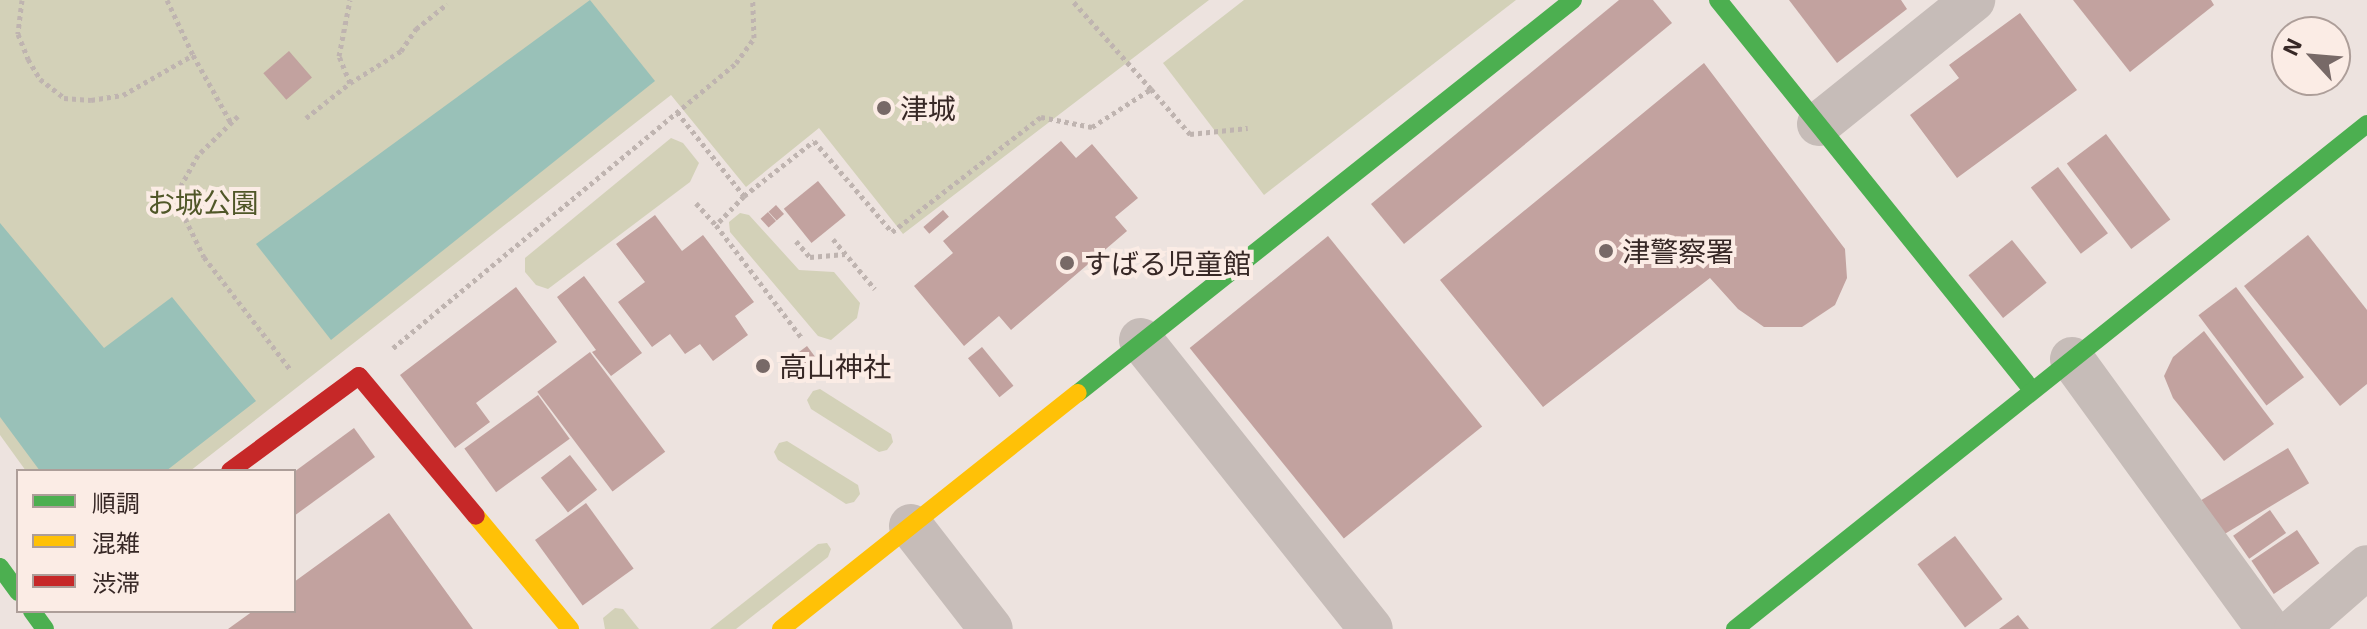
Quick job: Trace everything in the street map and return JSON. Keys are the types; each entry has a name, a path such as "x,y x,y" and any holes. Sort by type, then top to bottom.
{"street":[{"path":"781,629 1141,340 1573,0"},
{"path":"1718,0 2032,390"},
{"path":"1819,124 1973,0"},
{"path":"1735,629 2367,124"},
{"path":"1141,340 1371,629"},
{"path":"2072,359 2268,629"},
{"path":"233,469 359,376 570,629"},
{"path":"911,526 991,629"},
{"path":"0,567 16,587"},
{"path":"2296,629 2367,567"}],"path":[{"path":"22,0 18,34 28,59 40,79 64,98 91,100 123,95 193,55"},
{"path":"167,0 231,123"},
{"path":"350,0 339,56 350,83"},
{"path":"359,376 736,63 754,38 753,0"},
{"path":"1072,0 1190,134 1248,128"},
{"path":"306,118 350,83 401,51 416,29 447,4"},
{"path":"716,225 744,196 814,141 892,232 1041,117 1092,127 1151,89"},
{"path":"677,112 744,196"},
{"path":"238,116 198,155 181,186 178,204 204,257 300,382"},
{"path":"696,203 801,337"},
{"path":"833,239 875,289"},
{"path":"796,241 810,257 846,254"}],"green space":[{"name":"お城公園","path":"0,0 1209,0 903,234 819,128 746,187 671,95 193,469 25,469 0,435"},
{"path":"1244,0 1516,0 1264,195 1163,63"},
{"path":"671,138 683,143 699,163 690,182 548,289 536,285 525,272 525,258"},
{"path":"740,213 749,215 799,270 834,272 860,303 857,318 831,340 818,336 730,232 729,222"},
{"path":"820,389 891,434 893,442 887,450 879,452 811,409 807,400 813,391"},
{"path":"787,441 858,485 860,494 854,502 846,504 778,460 774,452 779,443"},
{"path":"827,543 831,549 828,557 736,629 710,629 818,544"},
{"path":"615,608 623,609 639,629 605,629 603,618"}],"water":[{"path":"590,0 655,81 331,340 256,244"},
{"path":"0,223 104,348 172,297 256,401 169,469 39,469 0,417"}],"building":[{"path":"1619,0 1653,0 1672,23 1404,244 1371,204"},
{"path":"1789,0 1901,0 1907,9 1837,63"},
{"path":"2073,0 2211,0 2214,5 2130,72"},
{"path":"2020,13 2077,90 1957,178 1910,115 1959,78 1949,65"},
{"path":"289,51 312,77 286,100 263,73"},
{"path":"1704,63 1845,249 1847,278 1835,305 1802,327 1764,327 1738,309 1710,278 1543,407 1440,280"},
{"path":"2106,134 2170,219 2131,249 2067,163"},
{"path":"1061,141 1076,158 1092,144 1138,198 1115,217 1127,231 1011,330 999,316 964,346 914,286 953,253 943,241"},
{"path":"2058,167 2108,233 2081,254 2031,187"},
{"path":"818,181 846,215 811,243 784,209"},
{"path":"776,205 784,214 777,221 769,212"},
{"path":"943,210 949,217 929,234 923,227"},
{"path":"768,212 776,221 769,228 761,219"},
{"name":"高山神社","path":"655,215 682,251 703,235 754,302 735,316 748,335 713,361 700,344 685,354 670,334 652,347 618,302 645,282 616,244"},
{"path":"2308,235 2367,310 2367,384 2340,406 2244,286"},
{"path":"1328,236 1482,426 1344,538 1190,348"},
{"path":"2012,240 2047,283 2003,318 1968,275"},
{"path":"584,276 642,353 611,376 557,297"},
{"path":"516,287 557,342 476,403 490,422 455,448 400,375"},
{"path":"2236,287 2304,377 2266,406 2198,315"},
{"path":"2204,331 2274,424 2224,461 2173,398 2164,376 2173,357"},
{"path":"807,346 819,362 801,375 789,359"},
{"path":"982,347 1013,386 999,397 968,358"},
{"path":"590,352 665,452 613,492 537,392"},
{"path":"538,395 570,439 496,492 464,448"},
{"path":"354,428 375,457 296,515 296,471"},
{"path":"2288,448 2309,483 2223,535 2201,500"},
{"path":"570,455 597,490 568,512 541,478"},
{"path":"586,503 634,569 583,606 535,540"},
{"path":"2270,510 2286,533 2249,559 2233,536"},
{"path":"389,513 473,629 228,629 250,613 296,613 296,581"},
{"path":"2297,530 2319,563 2274,594 2251,561"},
{"path":"1955,536 2003,599 1965,627 1917,564"},
{"path":"2018,615 2029,629 1999,629"}],"traffic: fast":[{"path":"1078,393 1573,0"},
{"path":"1718,0 2032,390"},
{"path":"1735,629 2367,124"},
{"path":"0,567 16,589"},
{"path":"33,613 45,629"}],"traffic: slow":[{"path":"781,629 1078,393"},
{"path":"476,516 570,629"}],"traffic: jam":[{"path":"233,469 359,376 476,516"}],"place":[{"name":"津城","path":"884,108"},
{"name":"津警察署","path":"1606,251"},
{"name":"すばる児童館","path":"1067,263"},
{"name":"高山神社","path":"763,366"}]}
